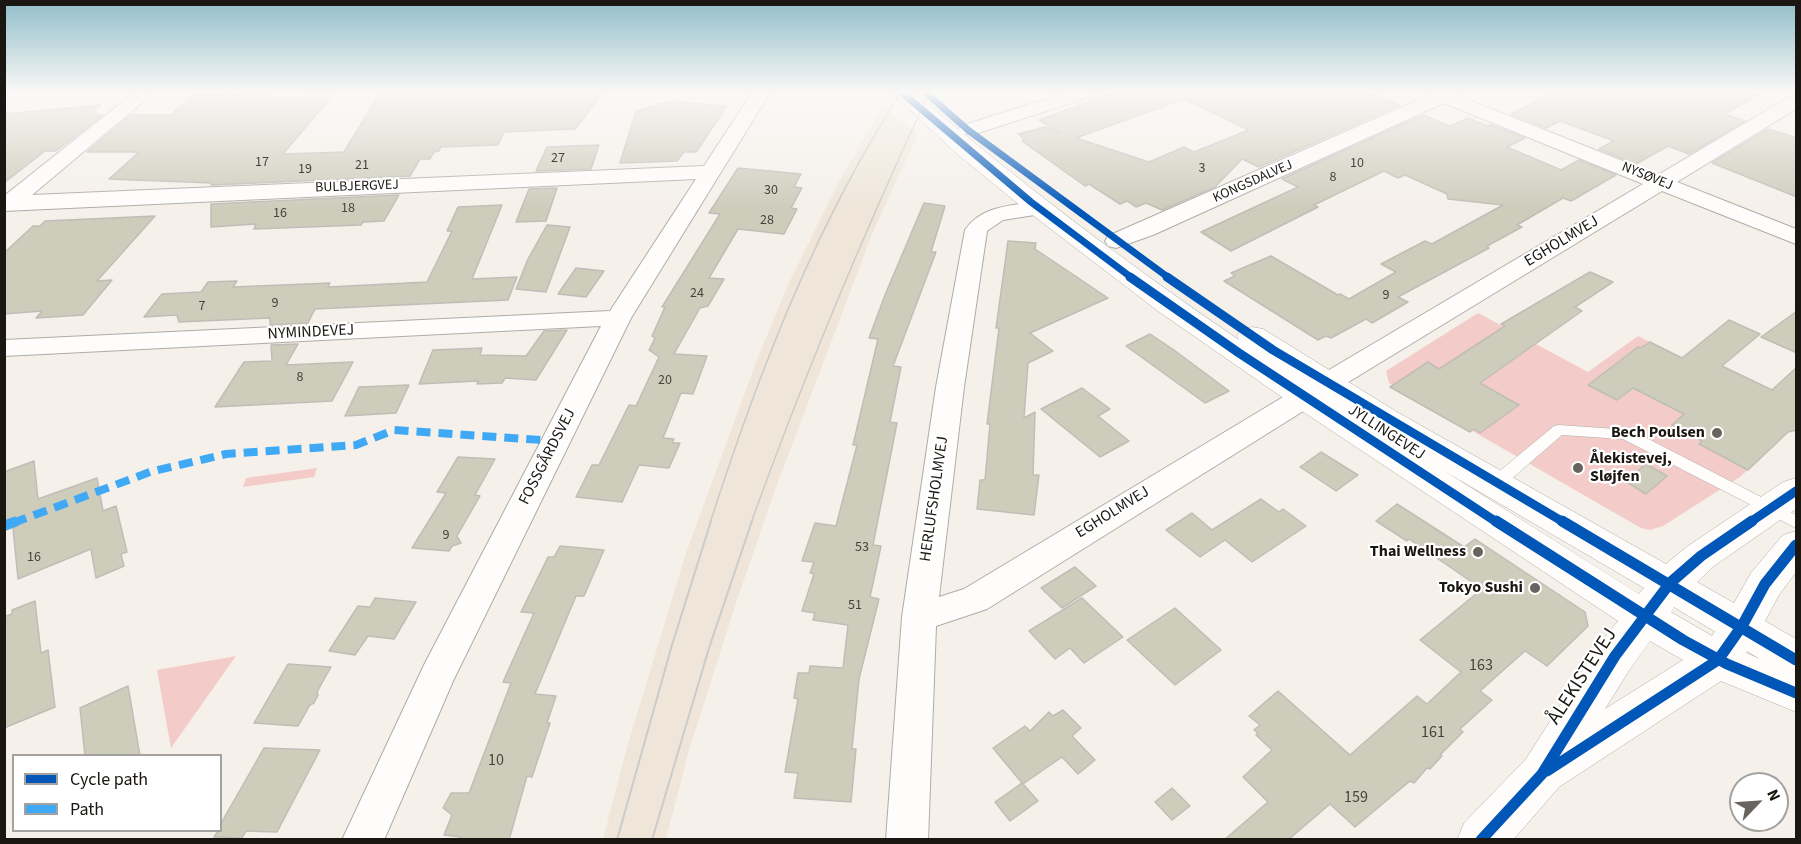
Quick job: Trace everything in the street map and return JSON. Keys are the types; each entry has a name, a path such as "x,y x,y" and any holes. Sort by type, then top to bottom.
{"street":[{"path":"6,204 98,130"},
{"name":"FOSSGÅRDSVEJ","path":"363,840 437,676 618,318 737,130"},
{"name":"JYLLINGEVEJ","path":"945,130 1039,208 1136,281 1658,600 1742,626 1797,660"},
{"name":"JYLLINGEVEJ","path":"969,130 1116,241 1209,307 1315,390 1496,483 1658,600 1718,660 1797,693"},
{"name":"KONGSDALVEJ","path":"1116,241 1145,230 1362,130"},
{"name":"NYSØVEJ","path":"1533,130 1797,237"},
{"name":"EGHOLMVEJ","path":"919,617 975,599 1315,390 1748,130"},
{"name":"BULBJERGVEJ","path":"6,204 710,172"},
{"name":"HERLUFSHOLMVEJ","path":"907,840 919,617 950,387 976,230 980,223 1000,215 1039,208"},
{"name":"NYMINDEVEJ","path":"4,348 618,318"},
{"name":"ÅLEKISTEVEJ","path":"1481,840 1542,774 1615,656 1658,600 1701,556 1788,507"},
{"name":"ÅLEKISTEVEJ","path":"1542,774 1718,660 1742,626 1765,584 1797,545"}],"lane":[{"path":"1496,483 1559,430 1626,434 1788,507"}],"shaded area":[{"path":"869,130 913,130 918,134 874,229 775,490 689,750 666,839 603,839 628,744 686,553 758,357 788,285 840,180"},
{"path":"1478,313 1588,372 1638,336 1796,415 1796,425 1740,477 1663,526 1650,530 1641,528 1389,383 1386,371"},
{"path":"317,468 314,477 243,487 246,478"},
{"path":"236,656 171,748 157,670"}],"building":[{"path":"4,130 83,130 56,151 45,151 4,183"},
{"path":"113,130 303,130 283,154 344,152 357,130 542,130 504,132 498,145 441,147 430,159 420,159 410,176 211,185 211,183 109,179 139,152 87,152"},
{"path":"630,130 711,130 696,152 684,152 677,161 620,163"},
{"path":"1032,130 1059,132 1056,130 1097,130 1076,138 1149,162 1184,147 1194,152 1248,130 1342,130 1259,167 1242,159 1215,187 1162,210 1146,203 1136,207 1127,201 1120,204 1089,184 1085,186 1022,141 1025,140 1018,134"},
{"path":"1389,130 1505,130 1525,138 1507,147 1561,170 1579,160 1616,175 1571,201 1563,198 1517,225 1522,227 1487,246 1489,248 1398,297 1408,302 1372,323 1366,319 1331,338 1326,336 1318,340 1224,281 1235,276 1231,273 1271,256 1338,295 1349,299 1396,272 1381,264 1425,241 1432,244 1503,205 1448,199 1447,194 1405,175 1398,178 1384,171 1314,205 1318,207 1231,251 1201,232 1298,187 1282,179"},
{"path":"1585,130 1729,130 1689,154 1668,146 1636,164 1599,149 1614,141"},
{"path":"1766,130 1797,138 1797,197 1712,163"},
{"path":"599,145 591,169 536,171 547,147"},
{"path":"738,168 801,174 794,187 802,188 791,208 797,209 784,234 738,229 709,278 724,279 708,306 700,308 674,354 707,356 693,394 681,393 663,438 674,439 672,443 680,443 669,468 639,465 622,502 576,497 592,465 599,465 629,405 636,406 659,357 649,350 655,338 652,336 665,307 662,307 720,214 709,213"},
{"path":"557,188 546,221 516,222 529,189"},
{"path":"399,195 384,221 363,222 361,225 254,229 256,224 211,227 211,204"},
{"path":"924,203 945,206 931,252 936,252 893,366 901,367 890,422 897,423 873,545 881,546 870,597 879,599 859,679 852,749 856,749 851,802 794,798 798,773 785,772 798,699 794,698 798,673 809,673 810,666 843,668 848,625 813,620 815,613 802,611 814,574 810,573 814,562 802,561 815,523 836,526 857,445 853,445 878,339 869,338"},
{"path":"502,205 472,279 517,277 508,300 315,309 308,323 270,325 270,318 179,322 177,315 144,317 162,294 201,292 208,282 237,281 233,287 330,283 328,287 427,282 452,231 447,231 458,207"},
{"path":"155,216 97,281 112,280 83,315 36,318 42,311 4,314 4,253 33,226 40,226 45,221"},
{"path":"547,225 570,227 546,292 516,289 528,259"},
{"path":"1008,241 1036,243 1035,249 1108,298 1030,333 1053,351 1028,363 1024,418 1035,412 1033,475 1039,475 1034,515 977,509 980,480 985,480 990,424 987,424 999,328 996,328"},
{"path":"576,268 604,271 586,297 558,294"},
{"path":"1590,272 1613,282 1575,307 1582,311 1480,383 1519,405 1480,433 1474,429 1470,432 1390,387 1428,362 1439,369 1505,326 1501,324"},
{"path":"1797,311 1797,353 1761,337"},
{"path":"1729,320 1760,334 1722,366 1772,390 1797,367 1797,430 1788,432 1748,470 1699,444 1702,441 1672,425 1684,414 1633,388 1617,400 1588,385 1638,347 1641,348 1650,342 1682,358"},
{"path":"567,330 536,380 505,378 502,383 477,384 478,381 419,384 433,350 482,348 480,355 526,356 544,331"},
{"path":"1150,334 1229,391 1205,403 1126,346"},
{"path":"298,344 286,365 353,362 332,401 215,407 244,362 272,361 271,345"},
{"path":"409,385 396,413 345,416 359,387"},
{"path":"1082,388 1110,409 1098,416 1129,441 1100,457 1041,409"},
{"path":"1321,452 1358,475 1336,491 1300,467"},
{"path":"458,457 495,459 475,495 480,496 457,536 461,543 452,546 449,551 412,548 446,493 437,492"},
{"path":"34,461 38,499 97,478 103,511 116,506 127,552 121,554 124,566 96,578 91,549 18,579 12,518 4,521 4,472"},
{"path":"1646,464 1667,476 1646,494 1625,481"},
{"path":"1261,499 1279,512 1283,509 1306,526 1252,562 1225,540 1200,557 1166,530 1192,513 1212,530"},
{"path":"1397,504 1464,547 1475,539 1585,612 1588,626 1547,666 1525,651 1480,691 1492,700 1460,729 1463,732 1440,755 1442,756 1430,769 1427,768 1414,783 1410,781 1355,827 1330,804 1288,840 1224,840 1268,802 1243,777 1272,750 1256,735 1258,733 1254,730 1260,725 1249,716 1278,691 1350,755 1417,696 1427,704 1461,672 1420,640 1482,589 1409,539 1407,541 1376,521"},
{"path":"560,546 604,550 584,596 576,596 535,694 556,696 547,723 550,723 532,777 527,776 509,840 460,840 461,837 444,835 452,815 443,808 451,793 469,793 511,683 503,682 534,613 521,612 548,557 554,557"},
{"path":"1075,567 1096,586 1062,608 1041,588"},
{"path":"375,598 416,602 394,639 368,636 355,655 329,651 358,606 370,607"},
{"path":"1082,598 1123,637 1084,663 1070,648 1055,659 1029,631"},
{"path":"35,601 41,653 48,650 55,707 4,728 4,617 12,614 12,610"},
{"path":"1175,608 1221,650 1175,685 1127,640"},
{"path":"288,664 331,667 317,692 314,703 310,705 298,726 254,723"},
{"path":"128,686 140,754 85,754 80,708"},
{"path":"1063,710 1081,728 1072,736 1095,760 1078,774 1062,757 1023,784 1038,801 1010,821 995,802 1022,783 993,748 1025,726 1030,731 1049,712 1053,716"},
{"path":"264,748 320,750 277,832 246,831 242,838 214,837 217,832 222,832 222,822"},
{"path":"1172,788 1190,806 1172,820 1155,802"}],"tram line":[{"path":"710,523 748,411 792,301 842,193 878,130"},
{"path":"751,523 836,305 912,130"},
{"path":"617,840 672,645 711,521"},
{"path":"652,840 709,648 752,521"}],"marked path":[{"path":"4,526 150,472 226,454 356,445 394,430 557,441"}],"cycle path":[{"path":"944,130 1031,202 1099,254 1310,401 1584,579 1683,640 1746,673 1796,693"},
{"path":"969,130 1116,241 1273,350 1796,660"},
{"path":"1481,840 1542,774 1615,656 1670,583 1701,556 1796,491"},
{"path":"1547,771 1718,660 1742,626 1765,584 1796,545"}],"place":[{"name":"Bech Poulsen","path":"1717,433"},
{"name":"Ålekistevej, Sløjfen","path":"1578,468"},
{"name":"Thai Wellness","path":"1478,552"},
{"name":"Tokyo Sushi","path":"1535,588"}]}
